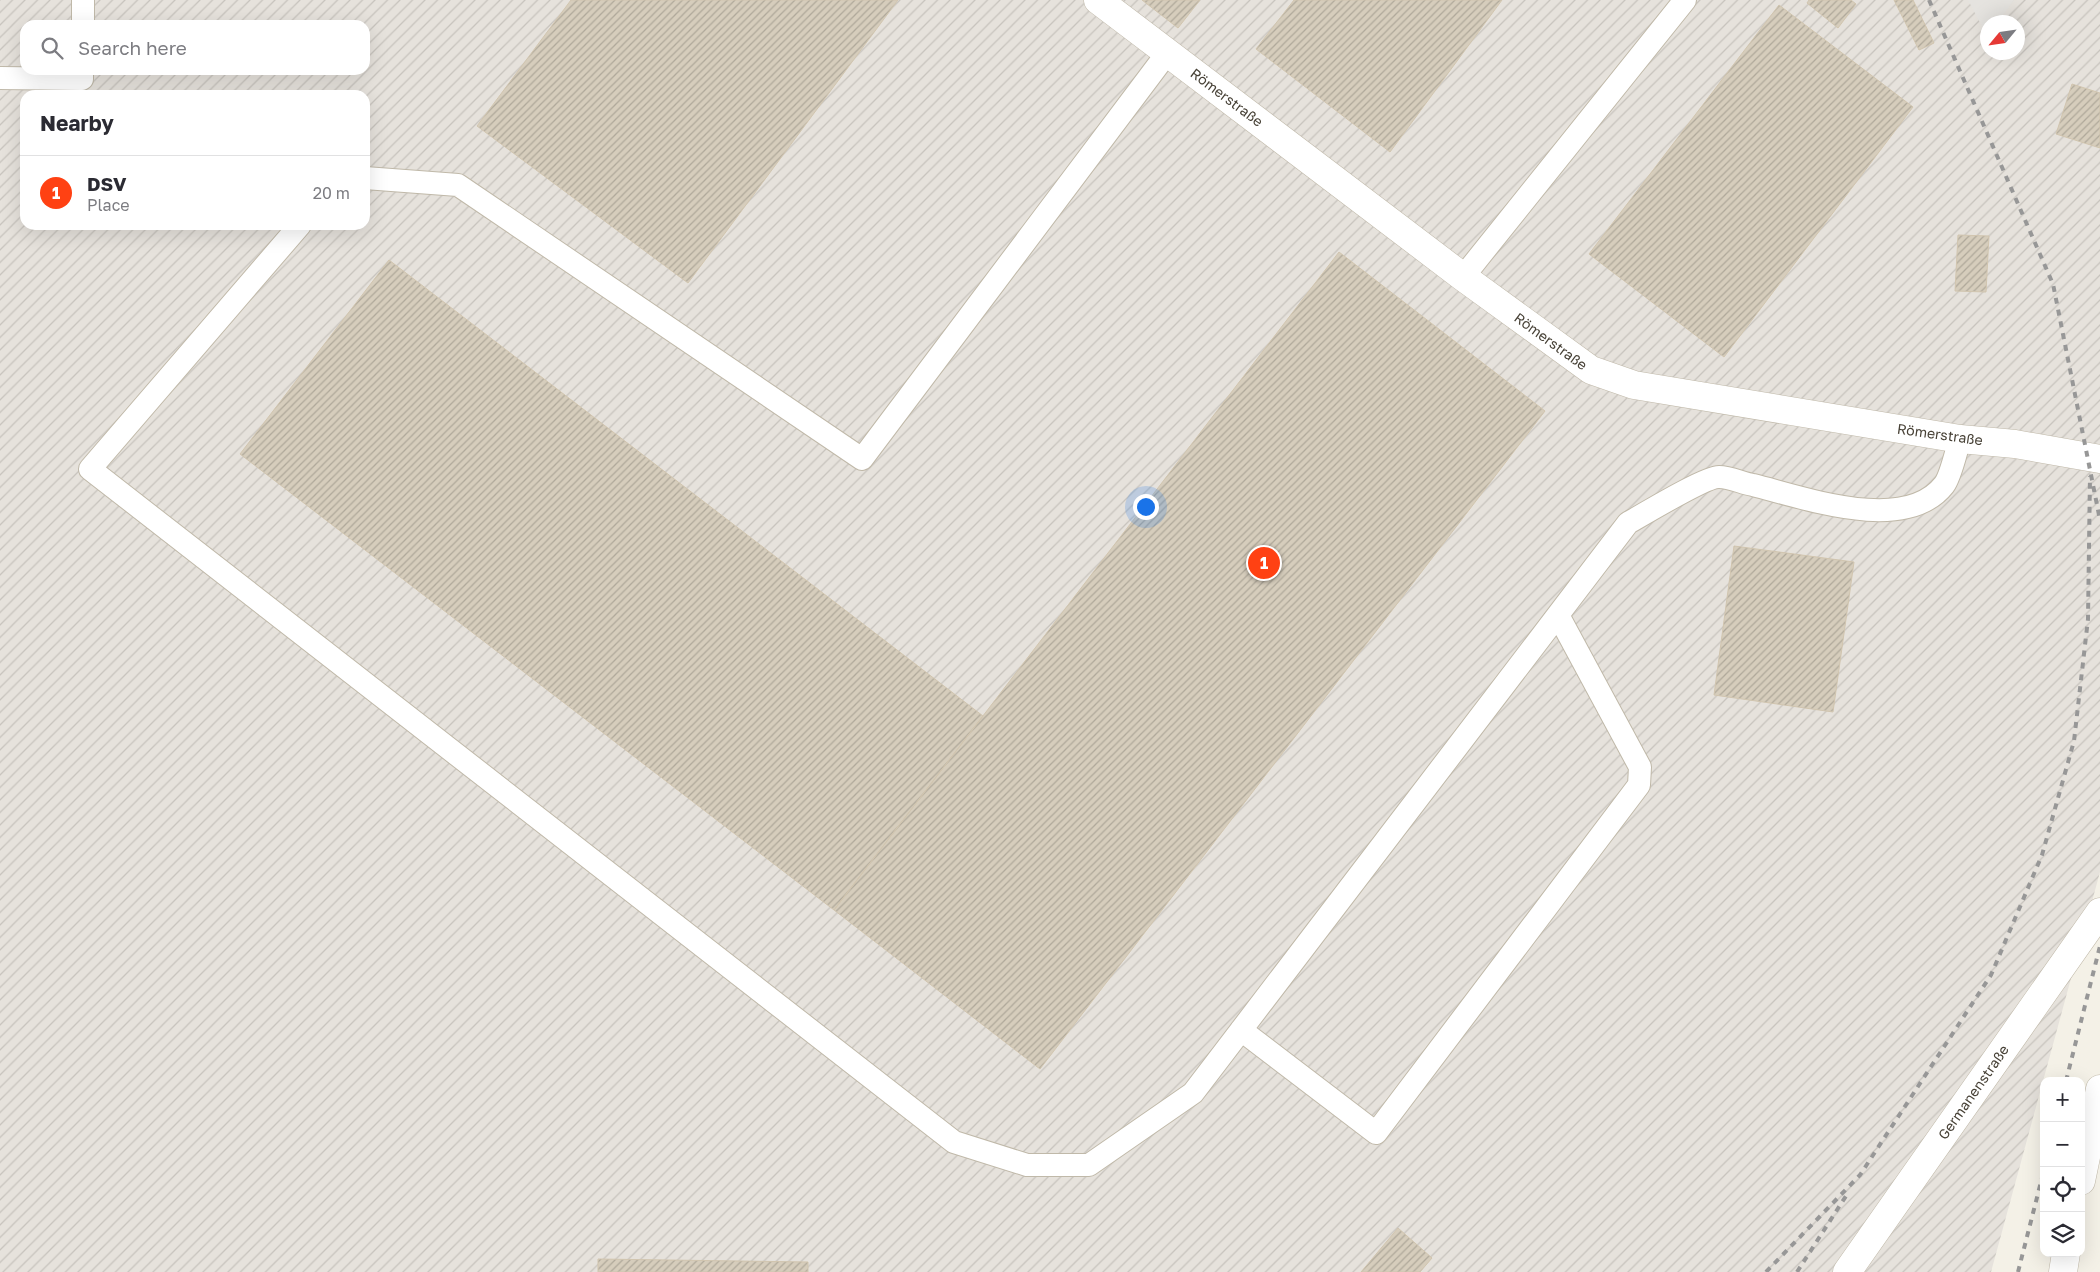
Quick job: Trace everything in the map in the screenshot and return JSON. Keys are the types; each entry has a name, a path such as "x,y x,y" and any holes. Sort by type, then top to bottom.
{"street":[{"name":"Römerstraße","path":"1098,0 1463,277 1591,370 1634,385 2100,459"},
{"name":"Germanenstraße","path":"1847,1272 2100,912"},
{"path":"2084,1167 2100,1089"},
{"path":"2063,1272 2065,1257"}],"lane":[{"path":"83,0 83,20"},
{"path":"1463,277 1685,0"},
{"path":"370,178 458,185 862,459 1168,52"},
{"path":"0,78 82,79 82,75"},
{"path":"296,230 90,469 954,1142 1027,1165 1089,1165 1193,1093 1628,523 1696,486 1718,477 1837,506 1871,510 1901,509 1926,500 1944,484 1960,438"},
{"path":"1241,1030 1376,1133 1638,785 1640,767 1558,615"}],"shaded area":[{"path":"0,0 2100,0 2100,872 2044,1077 2040,1077 2040,1092 1991,1272 0,1272"},
{"path":"1968,0 2014,0 2003,15 1980,15 1980,23"}],"building":[{"path":"571,0 898,0 688,283 477,126"},
{"path":"1142,0 1200,0 1178,28"},
{"path":"1294,0 1502,0 1390,152 1256,49"},
{"path":"1809,0 1851,0 1856,4 1838,28 1807,3"},
{"path":"1894,0 1913,0 1934,43 1919,50"},
{"path":"1779,5 1913,107 1724,357 1589,254"},
{"path":"2072,84 2100,93 2100,148 2056,134"},
{"path":"1958,235 1989,236 1986,292 1955,291"},
{"path":"1339,252 1545,411 1040,1069 834,910"},
{"path":"389,260 983,716 834,910 240,454"},
{"path":"1734,546 1854,562 1833,712 1714,695"},
{"path":"1398,1228 1432,1258 1420,1272 1361,1272"},
{"path":"598,1259 808,1262 808,1272 598,1272"}],"railway":[{"path":"1929,0 2053,284 2100,520"},
{"path":"1766,1272 1860,1175 1991,975 2042,855 2074,741 2088,619 2090,476"},
{"path":"2067,1077 2100,946"},
{"path":"2018,1272 2040,1186"},
{"path":"1797,1272 1846,1196"}],"place":[{"name":"DSV","path":"1264,563"}]}
